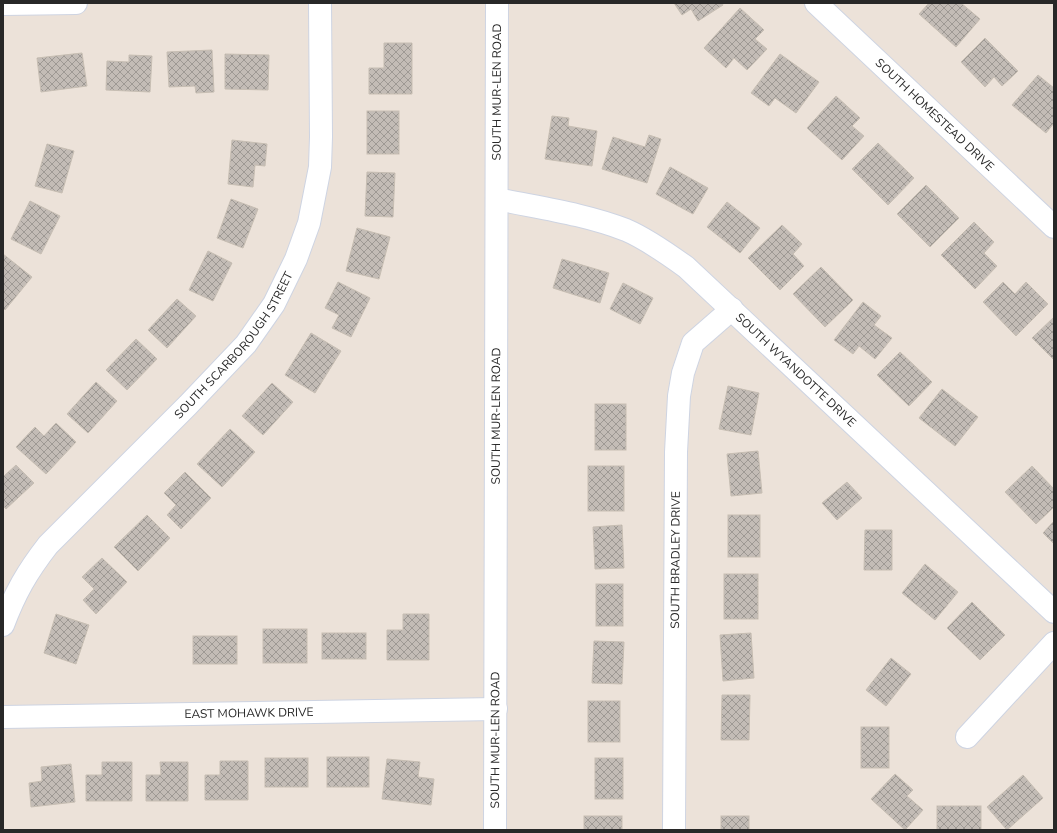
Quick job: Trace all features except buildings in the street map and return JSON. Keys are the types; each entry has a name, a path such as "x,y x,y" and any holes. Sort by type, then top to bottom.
{"street":[{"path":"3,4 76,3"},
{"name":"SOUTH SCARBOROUGH STREET","path":"3,625 11,602 29,570 48,545 188,405 246,344 274,304 296,259 309,223 320,167 320,3"},
{"name":"SOUTH MUR-LEN ROAD","path":"495,830 497,3"},
{"name":"SOUTH HOMESTEAD DRIVE","path":"816,3 1054,227"},
{"name":"SOUTH WYANDOTTE DRIVE","path":"497,199 592,220 627,231 664,252 686,267 1054,612"},
{"name":"SOUTH BRADLEY DRIVE","path":"674,830 676,460 679,396 693,343 732,309"},
{"path":"967,737 1054,643"},
{"name":"EAST MOHAWK DRIVE","path":"3,717 496,709"}]}
